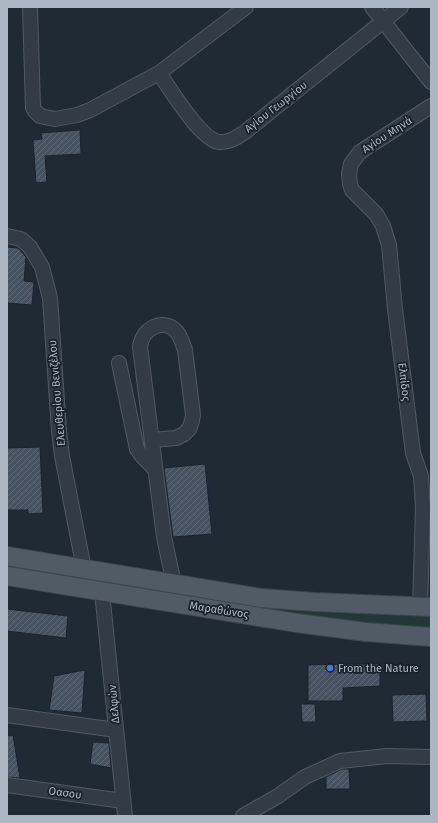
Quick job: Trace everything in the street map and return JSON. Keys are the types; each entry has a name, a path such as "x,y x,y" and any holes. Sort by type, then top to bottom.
{"main road":[{"name":"Μαραθώνος","path":"7,556 260,598 426,607"},
{"name":"Μαραθώνος","path":"7,576 343,629 431,637"}],"street":[{"path":"30,7 32,104 34,111 44,118 55,119 77,115 106,102 159,73 246,7"},
{"path":"372,7 431,82"},
{"name":"Αγίου Γεωργίου","path":"159,73 202,133 215,141 228,141 245,132 401,7"},
{"name":"Αγίου Μηνά","path":"350,169 353,160 360,152 431,106"},
{"name":"Ελπίδος","path":"350,169 349,179 352,190 370,208 383,226 389,245 395,308 413,453 421,476 426,607"},
{"name":"Ελευθερίου Βενιζέλου","path":"7,236 21,239 30,247 42,267 50,298 58,430 84,569"},
{"path":"152,440 176,438 184,434 189,429 193,415 185,350 178,332 170,327 159,326 151,328 146,332 141,341 140,347 164,537 174,584"},
{"path":"119,363 137,449 155,469"},
{"name":"Δελφών","path":"102,592 125,816"},
{"path":"7,715 116,730"},
{"path":"243,816 278,796 305,777 340,761 387,756 431,757"},
{"name":"Οασου","path":"7,785 123,801"}],"green space":[{"path":"257,605 334,613 431,616 431,629 353,623 256,608"}],"building":[{"path":"80,130 81,154 45,156 47,182 36,183 33,140 42,139 41,133"},
{"path":"7,247 18,248 26,257 24,281 34,282 32,305 7,303"},
{"path":"40,447 43,513 28,514 28,510 7,510 7,448"},
{"path":"205,464 212,534 173,537 164,468"},
{"path":"7,609 68,616 66,638 7,631"},
{"path":"380,664 380,686 343,688 343,701 308,701 308,665"},
{"path":"85,670 82,713 49,710 54,676"},
{"path":"426,694 427,721 393,722 392,695"},
{"path":"301,704 315,704 316,722 302,722"},
{"path":"13,735 20,778 7,777 7,736"},
{"path":"93,742 109,743 111,768 90,764"},
{"path":"342,769 349,769 350,789 326,789 326,777"}],"place":[{"name":"From the Nature","path":"330,668"}]}
